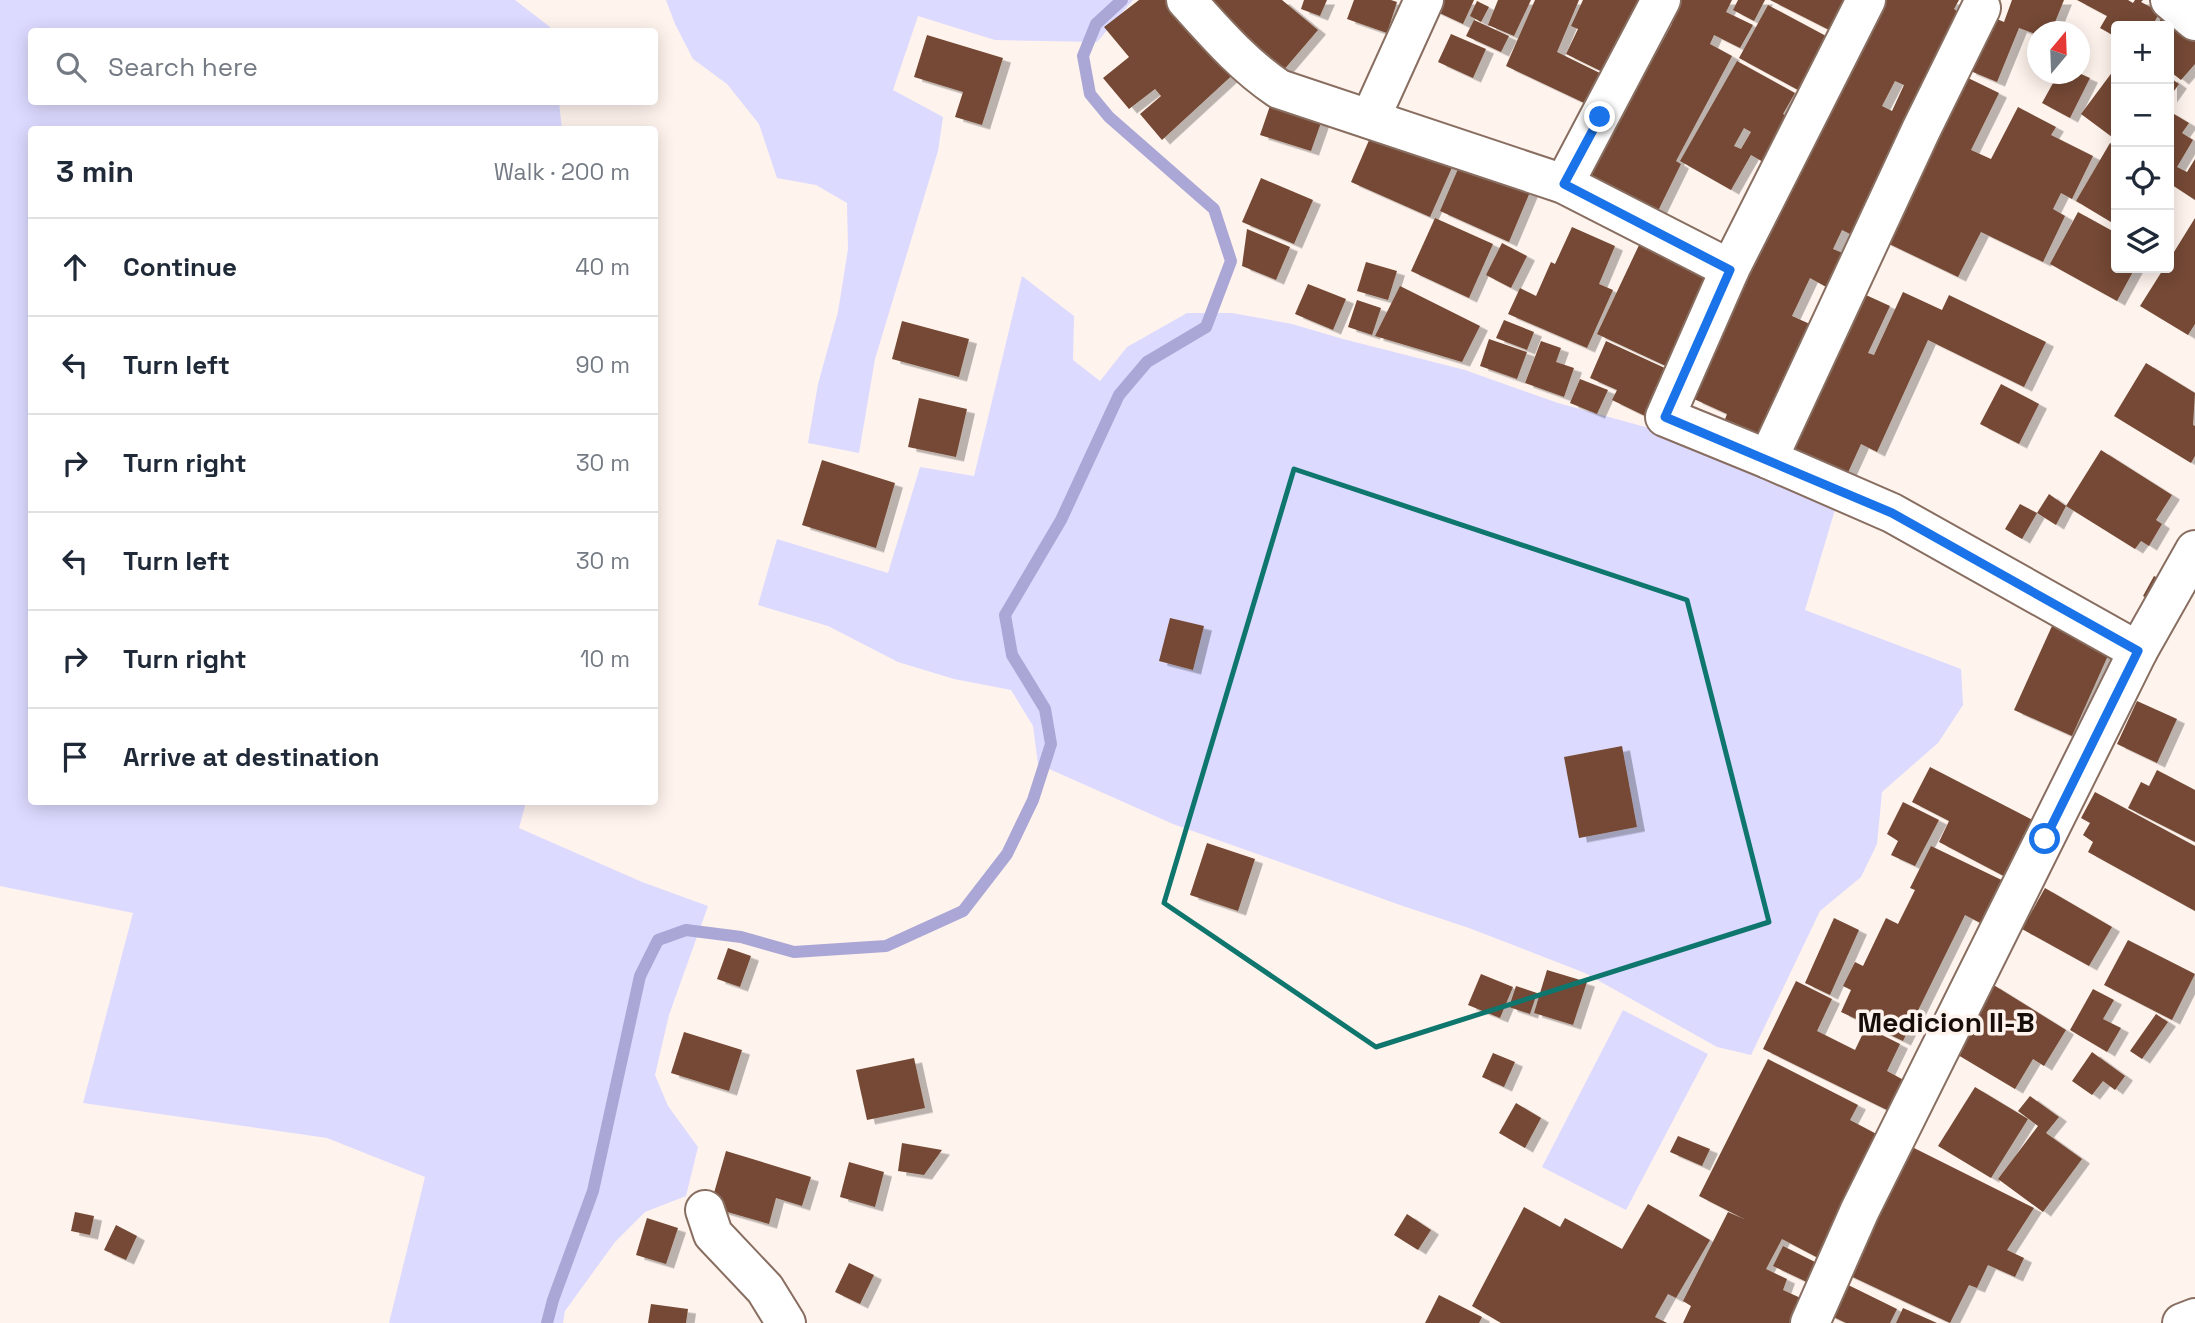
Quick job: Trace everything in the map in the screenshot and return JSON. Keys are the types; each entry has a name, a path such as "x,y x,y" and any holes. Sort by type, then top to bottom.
{"street":[{"path":"1186,0 1234,53 1254,72 1279,89 1564,184 1730,270"},
{"path":"1370,119 1424,0"},
{"path":"1564,184 1661,0"},
{"path":"1866,0 1730,270 1665,417 1892,513 2138,651"},
{"path":"2170,0 2195,21"},
{"path":"1768,459 1921,130 1981,8"},
{"path":"1810,1323 1860,1210 2138,651 2195,550"},
{"path":"705,1210 713,1234 765,1289 786,1323"},
{"path":"2182,1323 2195,1318"}],"highlighted area":[{"path":"1294,469 1687,600 1769,922 1376,1047 1164,903"}],"shaded area":[{"path":"0,0 515,0 550,28 28,28 28,105 559,105 562,126 28,126 28,805 525,805 519,828 642,882 708,906 669,1015 655,1075 668,1106 698,1147 686,1196 645,1212 615,1242 565,1311 563,1323 389,1323 425,1177 327,1138 83,1103 133,913 0,886"},
{"path":"666,0 1133,0 1097,42 995,40 918,16 893,90 943,117 938,151 875,359 859,453 808,443 818,384 838,312 848,249 847,203 816,185 777,178 759,124 727,84 693,59"},
{"path":"1022,276 1074,316 1073,360 1100,381 1127,347 1187,313 1232,313 1292,324 1465,370 1558,403 1649,428 1837,503 1805,610 1961,669 1963,705 1938,743 1882,792 1877,844 1861,877 1820,911 1751,1055 1717,1047 1585,973 1469,928 1173,824 1038,764 1033,726 1011,690 954,679 898,662 828,626 758,605 777,539 888,573 920,467 974,476"},
{"path":"1623,1010 1708,1054 1626,1210 1542,1167"}],"building":[{"path":"1139,0 1178,0 1239,69 1162,140 1140,114 1161,96 1155,89 1129,109 1103,78 1129,57 1104,27"},
{"path":"1202,0 1282,0 1318,30 1282,72"},
{"path":"1304,0 1327,0 1320,16 1301,9"},
{"path":"1354,0 1397,2 1387,33 1347,19"},
{"path":"1437,0 1474,0 1463,24 1433,10"},
{"path":"1498,0 1531,0 1514,36 1488,25"},
{"path":"1535,0 1579,0 1557,52 1614,80 1599,110 1506,66"},
{"path":"1583,0 1652,0 1615,78 1566,54 1578,29 1571,26"},
{"path":"1670,0 1732,0 1726,12 1753,25 1740,48 1714,35 1710,44 1732,56 1676,161 1681,164 1657,213 1580,175 1644,50 1655,55 1672,24 1661,18"},
{"path":"1738,0 1765,0 1754,21 1733,10"},
{"path":"1770,0 1856,0 1839,35"},
{"path":"1878,0 1959,0 1954,9 1958,12 1929,70 1940,76 1860,239 1842,230 1833,249 1845,254 1830,289 1810,278 1792,316 1812,325 1760,449 1721,430 1727,414 1694,399 1704,362","holes":["1895,81 1904,85 1892,111 1882,106"]},
{"path":"2012,0 2064,0 2055,21 2027,21 2027,31 2019,28 1997,82 1968,70 1990,16 2004,22"},
{"path":"2077,0 2128,0 2133,3 2135,0 2143,0 2141,2 2160,12 2155,21 2111,21 2111,34 2100,28 2107,16"},
{"path":"1477,1 1489,7 1481,22 1470,16"},
{"path":"1768,5 1839,43 1809,96 1739,58"},
{"path":"2165,11 2195,42 2195,64 2181,80 2174,75 2174,21 2160,21"},
{"path":"1474,20 1509,36 1501,52 1466,36"},
{"path":"1451,34 1486,49 1473,78 1438,62"},
{"path":"927,35 1003,58 982,125 955,117 963,92 914,77"},
{"path":"1737,61 1795,93 1783,114 1797,122 1772,167 1751,155 1731,190 1680,161","holes":["1744,128 1751,132 1741,149 1734,146"]},
{"path":"2111,74 2111,136 2081,114"},
{"path":"1964,76 1999,93 1971,150 1991,159 2018,107 2056,127 2051,135 2093,156 2072,199 2061,193 2053,209 2065,216 2043,262 1981,232 1958,277 1883,241"},
{"path":"2052,84 2087,84 2070,118 2042,103"},
{"path":"1272,100 1323,117 1311,151 1260,135"},
{"path":"2174,114 2189,123 2182,133 2193,140 2177,167 2187,172 2195,159 2195,200 2174,186"},
{"path":"1373,131 1454,163 1430,217 1351,182"},
{"path":"2110,143 2111,222 2076,201"},
{"path":"1461,162 1530,192 1509,242 1440,211"},
{"path":"1261,178 1313,200 1294,244 1242,222"},
{"path":"2078,212 2111,230 2111,273 2132,273 2117,301 2050,264"},
{"path":"1435,218 1493,244 1469,298 1411,271"},
{"path":"2195,218 2195,324 2188,335 2140,306 2161,273 2174,273 2174,252"},
{"path":"1572,227 1615,246 1599,284 1613,290 1587,348 1508,314 1520,288 1536,296 1551,262 1555,264"},
{"path":"1247,229 1290,247 1276,280 1242,266"},
{"path":"1502,243 1527,256 1511,288 1486,275"},
{"path":"1640,243 1713,278 1670,368 1597,334"},
{"path":"1366,262 1397,271 1388,300 1357,291"},
{"path":"1308,284 1346,299 1333,330 1295,314"},
{"path":"1400,286 1480,326 1462,362 1375,336"},
{"path":"1855,290 1890,306 1868,353 1874,355 1903,292 1942,310 1949,295 2046,342 2024,387 1928,340 1877,452 1861,444 1846,477 1793,454 1843,341"},
{"path":"1357,300 1381,308 1372,335 1348,327"},
{"path":"1504,320 1534,332 1527,350 1496,338"},
{"path":"902,321 969,339 959,377 892,359"},
{"path":"1489,339 1527,352 1517,379 1480,366"},
{"path":"1541,341 1561,348 1556,362 1574,368 1564,397 1525,383"},
{"path":"1606,341 1667,369 1645,416 1612,400 1617,390 1590,378"},
{"path":"2146,363 2195,393 2195,456 2191,463 2114,416"},
{"path":"1580,379 1608,390 1597,414 1570,403"},
{"path":"2001,384 2039,404 2019,444 1980,424"},
{"path":"919,398 967,409 956,457 908,447"},
{"path":"2101,450 2172,495 2156,520 2162,524 2149,546 2141,541 2135,549 2066,506"},
{"path":"822,460 895,483 876,548 802,525"},
{"path":"2049,494 2066,506 2056,525 2037,513"},
{"path":"2020,504 2037,513 2022,539 2005,529"},
{"path":"2154,576 2168,583 2157,604 2143,596"},
{"path":"1170,618 1204,626 1193,670 1159,661"},
{"path":"2052,626 2110,651 2072,736 2014,710"},
{"path":"2137,701 2177,719 2157,763 2117,744"},
{"path":"1622,746 1637,827 1579,838 1564,757"},
{"path":"1930,767 2044,826 2015,882 1939,842 1949,821 1912,802"},
{"path":"2157,770 2195,790 2195,842 2128,808 2141,782 2149,786"},
{"path":"2095,792 2195,846 2195,911 2088,852 2093,842 2083,835 2090,823 2081,818"},
{"path":"1903,802 1939,820 1915,866 1891,855 1898,841 1887,834"},
{"path":"1207,843 1255,859 1238,911 1190,895"},
{"path":"1931,846 2012,885 1990,928 1965,915 1903,1041 1841,1012 1851,990 1843,986 1855,962 1863,966 1886,918 1898,924 1915,890 1910,888"},
{"path":"2045,888 2112,927 2089,966 2022,929"},
{"path":"1834,918 1859,930 1830,995 1805,983"},
{"path":"2128,940 2195,974 2172,1020 2104,985"},
{"path":"728,948 751,956 740,987 717,979"},
{"path":"1547,970 1587,982 1573,1025 1534,1013"},
{"path":"1481,974 1513,987 1500,1018 1468,1005"},
{"path":"1796,981 1832,999 1817,1031 1855,1050 1866,1027 1900,1044 1887,1071 1909,1083 1893,1113 1763,1049"},
{"path":"1992,984 2066,1030 2044,1066 2033,1059 2015,1089 1948,1049"},
{"path":"1516,986 1537,993 1530,1014 1509,1007"},
{"path":"2093,989 2114,1000 2103,1019 2121,1028 2107,1052 2070,1030"},
{"path":"2156,1014 2168,1022 2142,1059 2130,1051"},
{"path":"684,1032 742,1050 729,1091 671,1073"},
{"path":"2092,1052 2125,1076 2115,1090 2103,1081 2092,1095 2072,1081"},
{"path":"1493,1053 1515,1062 1504,1087 1482,1077"},
{"path":"914,1058 925,1108 867,1120 856,1070"},
{"path":"1768,1059 1858,1105 1850,1120 1884,1138 1820,1259 1782,1239 1766,1269 1787,1279 1783,1290 1805,1300 1794,1323 1683,1323 1691,1306 1683,1301 1728,1212 1744,1219 1699,1196"},
{"path":"1975,1087 2028,1119 1991,1178 1938,1146"},
{"path":"2030,1096 2059,1117 2046,1133 2082,1159 2043,1212 1998,1179 2038,1126 2018,1111"},
{"path":"1516,1103 1541,1118 1525,1148 1499,1133"},
{"path":"1678,1136 1710,1149 1702,1166 1670,1152"},
{"path":"1902,1142 2034,1208 2007,1250 2024,1258 2015,1277 1988,1265 1977,1288 1969,1285 1950,1323 1840,1271"},
{"path":"902,1143 942,1150 924,1175 898,1171"},
{"path":"726,1151 811,1177 802,1206 776,1198 769,1224 710,1207"},
{"path":"849,1162 884,1172 875,1207 840,1197"},
{"path":"1648,1204 1710,1240 1676,1298 1668,1294 1655,1317 1667,1323 1501,1323 1472,1306 1524,1207 1560,1227 1565,1218 1622,1249"},
{"path":"75,1212 94,1216 90,1235 71,1231"},
{"path":"1407,1214 1431,1230 1418,1250 1394,1235"},
{"path":"647,1218 678,1228 666,1264 636,1255"},
{"path":"116,1225 137,1236 126,1260 104,1250"},
{"path":"1783,1246 1821,1265 1811,1284 1773,1266"},
{"path":"849,1263 874,1275 860,1304 835,1292"},
{"path":"1838,1280 1897,1309 1890,1323 1846,1323 1823,1312"},
{"path":"1439,1295 1482,1317 1479,1323 1425,1323"},
{"path":"651,1304 688,1309 686,1323 648,1323"},
{"path":"1903,1308 1937,1323 1896,1323"}],"waterway":[{"path":"547,1323 593,1191 640,976 658,940 686,930 741,937 794,952 886,946 963,911 1007,854 1033,800 1051,744 1045,709 1012,655 1005,615 1061,520 1119,395 1147,362 1206,327 1231,261 1214,209 1109,117 1090,94 1083,56 1096,24 1122,0"}],"district":[{"name":"Medicion II-B","path":"1946,1022"}],"route":[{"path":"1600,117 1564,184 1730,270 1665,417 1892,513 2138,651 2045,839"}]}
